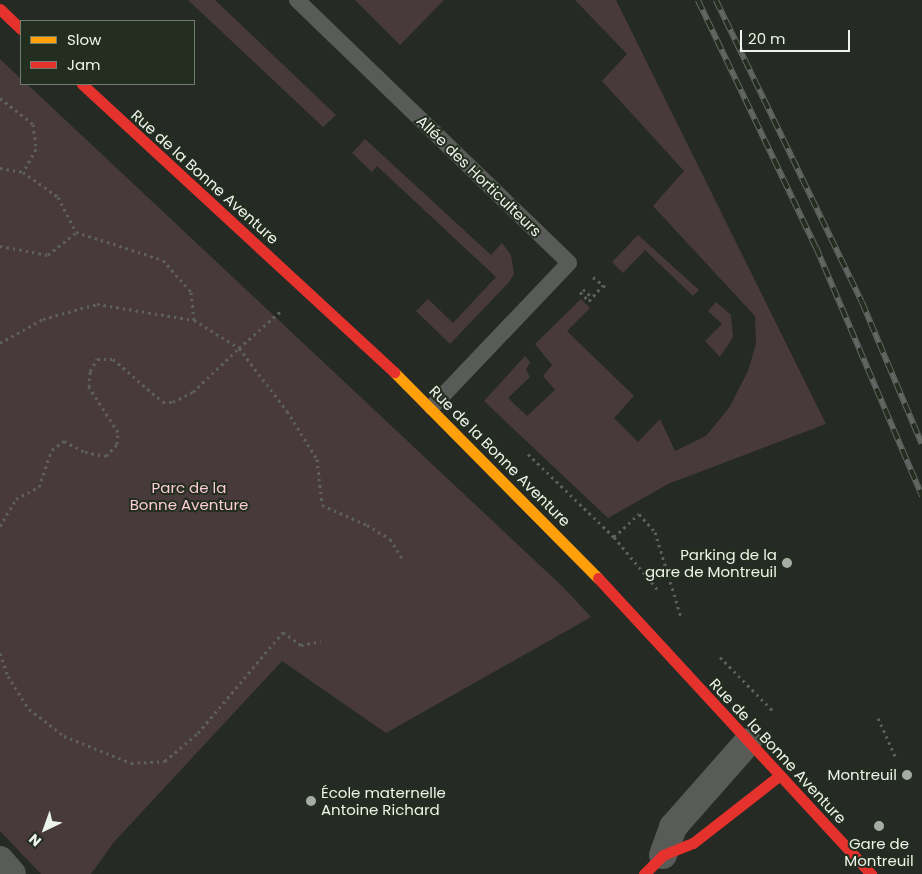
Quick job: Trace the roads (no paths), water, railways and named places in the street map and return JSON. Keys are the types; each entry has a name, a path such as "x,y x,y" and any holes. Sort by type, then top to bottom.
{"street":[{"path":"0,9 20,28"},
{"name":"Rue de la Bonne Aventure","path":"83,85 432,407 608,588 871,874"},
{"path":"663,855 673,827 748,742"},
{"path":"644,874 663,855 693,843 780,775"},
{"path":"0,860 12,874"}],"lane":[{"name":"Allée des Horticulteurs","path":"297,0 569,263 432,407"}],"railway":[{"path":"698,0 816,247 922,496"},
{"path":"716,0 862,302 922,444"}],"place":[{"name":"Parking de la gare de Montreuil","path":"787,563"},
{"name":"Montreuil","path":"907,775"},
{"name":"École maternelle Antoine Richard","path":"311,801"},
{"name":"Gare de Montreuil","path":"879,826"}],"park label":[{"name":"Parc de la Bonne Aventure","path":"189,496"}]}
